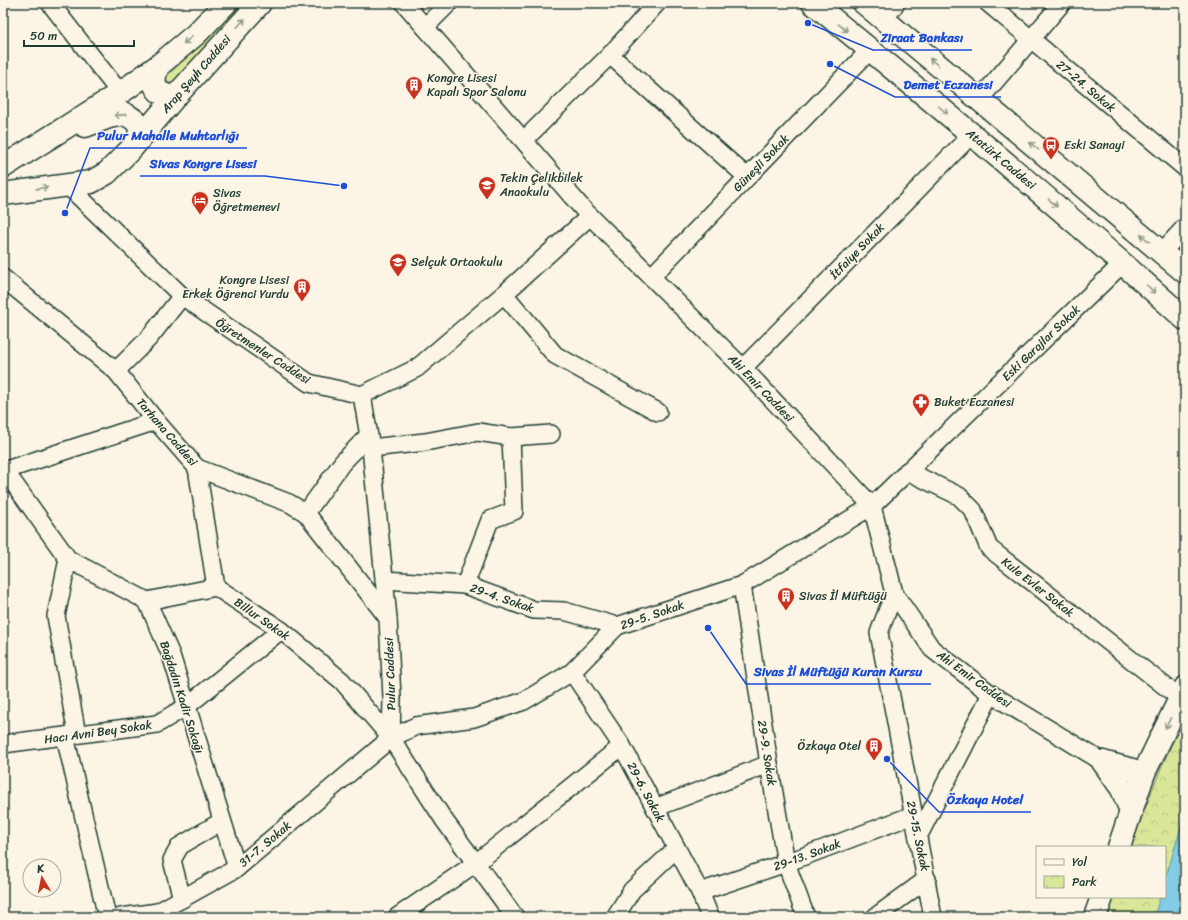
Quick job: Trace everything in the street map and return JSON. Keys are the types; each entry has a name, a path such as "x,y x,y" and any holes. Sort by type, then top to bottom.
{"main road":[{"path":"3,166 38,145 158,66 196,34 226,3"},
{"name":"Arap Şeyh Caddesi","path":"3,194 91,182 107,173 139,140 175,97 260,3"},
{"name":"Atatürk Caddesi","path":"813,3 972,134 1124,263 1185,319"},
{"path":"864,3 1185,272"},
{"path":"158,66 154,86 157,91 166,96 175,97"},
{"path":"38,145 109,117 126,114 137,121 140,129 139,140"},
{"path":"1119,846 1144,773 1182,693"},
{"name":"Ahi Emir Caddesi","path":"1103,762 1144,773"},
{"name":"Ahi Emir Caddesi","path":"1103,762 1122,789 1131,811"},
{"path":"1095,917 1102,898"}],"street":[{"path":"50,3 120,92"},
{"name":"Ahi Emir Caddesi","path":"404,3 590,216 743,368 872,506 894,592 932,649 991,694 1103,762"},
{"path":"425,27 449,3"},
{"path":"524,140 610,55 657,3"},
{"path":"884,20 896,3"},
{"name":"27-24. Sokak","path":"988,3 1030,40 1185,168"},
{"path":"979,100 1062,3"},
{"name":"Güneşli Sokak","path":"652,277 870,50"},
{"path":"610,55 747,177"},
{"name":"İtfaiye Sokak","path":"743,368 972,134"},
{"name":"Öğretmenler Caddesi","path":"67,185 182,296 309,383 362,395"},
{"path":"362,395 417,368 504,294 590,216"},
{"path":"1162,252 1185,227"},
{"name":"Eski Garajlar Sokak","path":"872,506 1124,263"},
{"name":"Tarhana Caddesi","path":"3,278 116,371 156,422 197,468 289,503 306,513 388,618"},
{"path":"504,294 554,355 658,412"},
{"path":"116,371 149,338 182,296"},
{"name":"Pulur Caddesi","path":"362,395 370,442 388,618 392,698 391,738"},
{"path":"156,422 4,471 68,559 147,601 216,587 197,468"},
{"path":"306,513 342,463 370,442 425,442 478,432 511,437 551,434"},
{"path":"465,585 490,520 514,511 511,437"},
{"name":"Kule Evler Sokak","path":"907,471 959,496 973,510 989,548 1182,693"},
{"name":"29-5. Sokak","path":"391,738 416,726 474,718 524,701 572,672 617,626 742,585 872,506"},
{"path":"68,559 56,616 71,736 107,917"},
{"name":"29-4. Sokak","path":"384,580 465,585 534,610 564,611 617,626"},
{"name":"29-9. Sokak","path":"742,585 769,764 786,863 806,917"},
{"name":"Billur Sokak","path":"216,587 281,630 342,681 391,738"},
{"name":"29-15. Sokak","path":"894,592 879,633 913,815 927,879 933,917"},
{"name":"Bağdadın Kadir Sokağı","path":"147,601 171,655 237,868"},
{"name":"Hacı Avni Bey Sokak","path":"3,744 157,724 187,706 281,630"},
{"name":"29-6. Sokak","path":"572,672 622,746 700,892 710,917"},
{"path":"918,837 991,694"},
{"path":"391,738 444,820 515,917"},
{"name":"31-7. Sokak","path":"121,917 159,915 182,899 237,868 391,738"},
{"path":"397,917 476,863 622,746"},
{"path":"655,808 769,764"},
{"name":"29-13. Sokak","path":"700,892 786,863 913,815"},
{"path":"182,899 172,860 180,846 222,821"},
{"path":"615,917 632,890 676,849"},
{"path":"875,917 927,879"}],"green space":[{"path":"243,3 248,3 173,87 165,78"},
{"path":"1185,716 1185,917 1105,917 1111,898 1166,898 1166,846 1130,846 1161,768"}],"water":[{"path":"1185,814 1185,917 1154,917 1160,898 1166,898 1166,877"}],"place":[{"name":"Ziraat Bankası","path":"808,23"},
{"name":"Demet Eczanesi","path":"830,64"},
{"name":"Kongre Lisesi Kapalı Spor Salonu","path":"414,100"},
{"name":"Eski Sanayi","path":"1051,160"},
{"name":"Sivas Kongre Lisesi","path":"344,186"},
{"name":"Tekin Çelikbilek Anaokulu","path":"487,200"},
{"name":"Pulur Mahalle Muhtarlığı","path":"65,213"},
{"name":"Sivas Öğretmenevi","path":"200,215"},
{"name":"Selçuk Ortaokulu","path":"398,277"},
{"name":"Kongre Lisesi Erkek Öğrenci Yurdu","path":"302,302"},
{"name":"Buket Eczanesi","path":"921,417"},
{"name":"Sivas İl Müftüğü","path":"786,611"},
{"name":"Sivas İl Müftüğü Kuran Kursu","path":"708,628"},
{"name":"Özkaya Hotel","path":"887,759"},
{"name":"Özkaya Otel","path":"874,761"}]}
